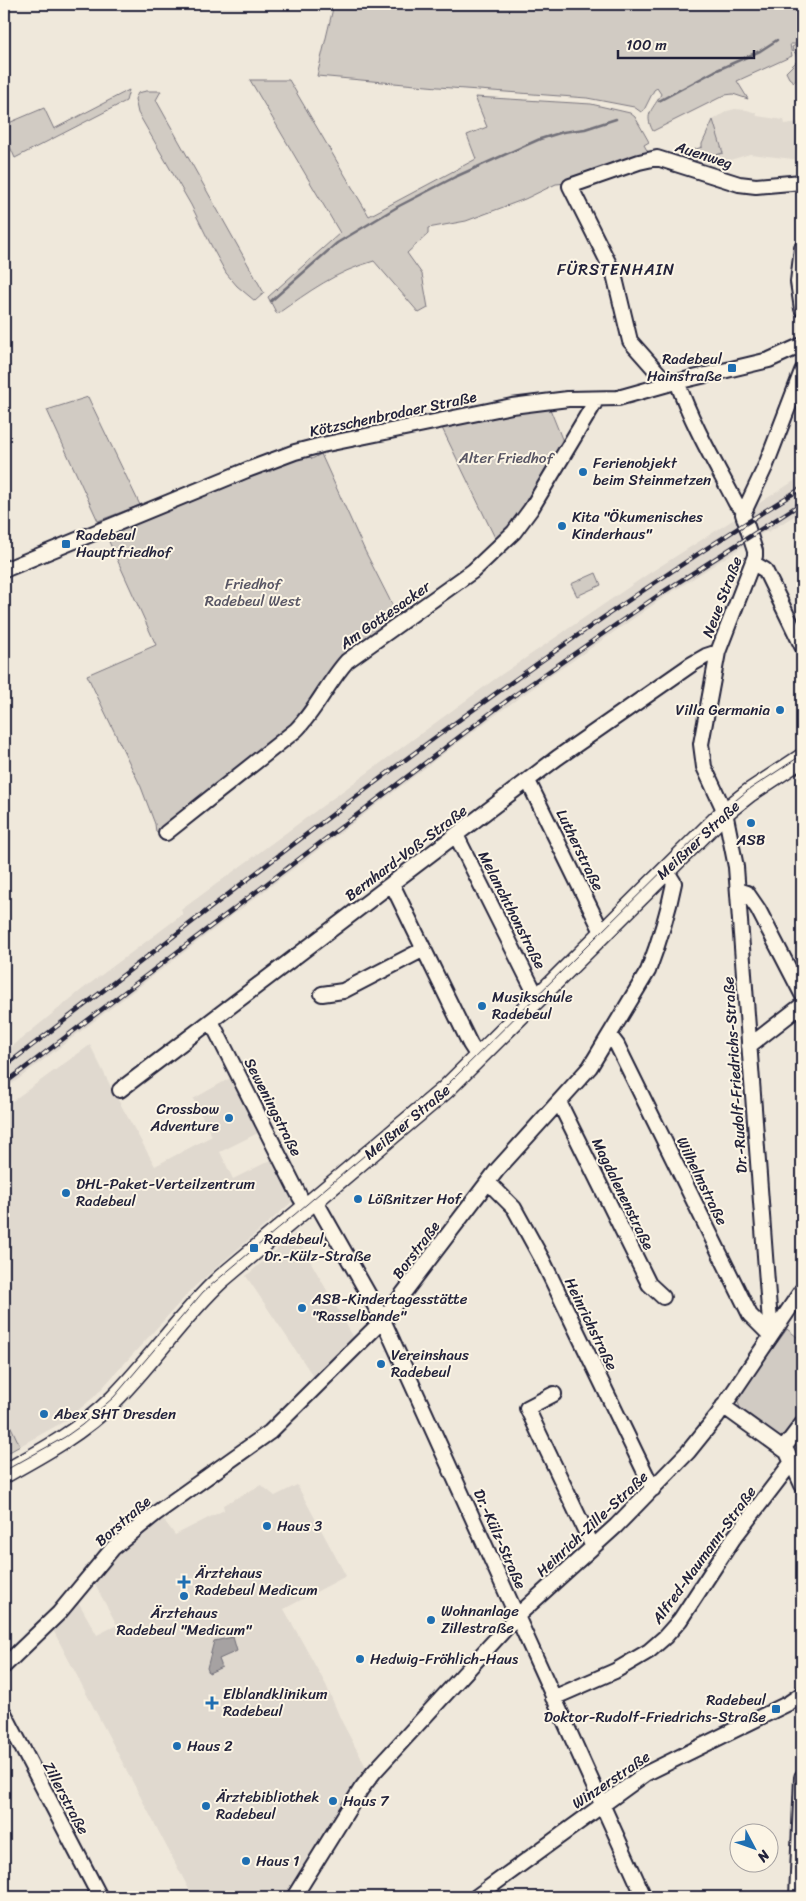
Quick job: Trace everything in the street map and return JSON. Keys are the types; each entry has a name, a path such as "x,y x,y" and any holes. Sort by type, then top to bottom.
{"main road":[{"name":"Meißner Straße","path":"4,1474 69,1437 98,1414 129,1382 190,1309 206,1293 445,1090 725,812 749,793 802,758"}],"street":[{"name":"Auenweg","path":"673,382 630,341 614,274 570,186 639,162 657,158 739,184 756,186 802,182"},
{"path":"802,248 798,282 802,309"},
{"name":"Kötzschenbrodaer Straße","path":"4,570 295,452 512,406 568,399 597,400 626,396 673,382 770,360 802,345"},
{"path":"673,382 736,502 744,510 766,466 802,371"},
{"name":"Am Gottesacker","path":"166,834 296,730 304,722 338,670 347,661 456,584 500,546 531,510 597,400"},
{"name":"Neue Straße","path":"725,812 704,767 701,744 718,652 756,551 743,516 744,510"},
{"path":"753,563 765,570 802,646"},
{"name":"Bernhard-Voß-Straße","path":"120,1090 584,738 684,669 706,656 718,652"},
{"name":"Lutherstraße","path":"528,781 603,934"},
{"name":"Dr.-Rudolf-Friedrichs-Straße","path":"725,812 736,867 771,1336"},
{"name":"Melanchthonstraße","path":"456,835 538,999"},
{"name":"Borstraße","path":"4,1666 60,1613 113,1548 155,1514 270,1432 384,1320 488,1182 590,1067 610,1036 648,971 668,913 674,884 666,870"},
{"path":"392,884 470,1044 479,1058"},
{"path":"738,890 747,893 755,903 802,994"},
{"path":"322,994 342,991 424,950"},
{"path":"749,1046 802,1005"},
{"name":"Seweningstraße","path":"211,1022 311,1203"},
{"name":"Wilhelmstraße","path":"610,1036 617,1045 750,1315 771,1336"},
{"name":"Magdalenenstraße","path":"559,1102 649,1284 663,1297"},
{"name":"Heinrichstraße","path":"488,1182 514,1208 542,1259 652,1489"},
{"name":"Dr.-Külz-Straße","path":"311,1203 384,1320 644,1897"},
{"path":"771,1336 802,1290"},
{"name":"Heinrich-Zille-Straße","path":"294,1897 361,1789 374,1772 517,1616 593,1547 688,1452 724,1406 771,1336"},
{"path":"554,1394 526,1408 593,1547"},
{"path":"724,1406 783,1449 792,1462 802,1485"},
{"path":"783,1449 802,1424"},
{"name":"Alfred-Naumann-Straße","path":"553,1698 615,1671 665,1638 680,1620 733,1539 792,1462"},
{"name":"Winzerstraße","path":"476,1897 601,1804 646,1774 789,1703 802,1694"},
{"name":"Zillerstraße","path":"4,1713 100,1897"},
{"path":"797,1897 802,1777"}],"shaded area":[{"path":"735,109 747,110 756,113 757,116 784,120 785,124 800,122 802,160 750,154 704,168 693,164 694,161 723,153 713,120 727,111"},
{"path":"802,476 802,511 765,532 663,598 513,702 4,1090 4,1053 84,988 183,914 181,910 495,679 648,574"},
{"path":"90,1045 155,1166 212,1136 193,1099 232,1077 260,1132 220,1152 233,1179 273,1159 293,1201 193,1288 94,1397 65,1421 20,1446 4,1412 4,1107"},
{"name":"ASB-Kindertagesstätte \"Rasselbande\"","path":"295,1234 355,1340 315,1379 246,1276"},
{"name":"Elblandklinikum Radebeul","path":"261,1485 275,1496 297,1485 346,1576 284,1609 326,1685 341,1720 367,1769 287,1897 193,1897 52,1628 76,1598 97,1635 117,1625 93,1581 117,1551 161,1516 175,1535 224,1510 223,1505"},
{"path":"233,1637 237,1651 219,1659 222,1667 209,1673 207,1668 214,1641"}],"green space":[{"path":"334,4 802,4 802,44 790,44 792,56 737,81 748,99 733,94 725,95 653,131 649,115 661,94 657,88 641,112 634,107 587,98 317,76"},
{"path":"796,45 802,47 802,71 794,82 786,72 797,61 792,47"},
{"path":"250,80 289,80 369,216 476,159 467,135 487,127 475,97 591,104 630,113 635,117 649,142 644,145 649,154 568,183 556,184 525,199 466,221 428,228 428,234 407,253 422,274 428,308 419,313 374,261 360,265 335,277 277,314 268,297 340,233"},
{"path":"129,90 126,101 15,158 4,133 4,125 44,108 54,129"},
{"path":"161,91 156,100 264,293 255,301 237,286 226,273 191,205 138,113 135,99 138,93"},
{"path":"713,120 723,153 694,161 693,164 679,159 693,150 702,147"},
{"path":"88,397 140,505 98,521 47,410"},
{"name":"Alter Friedhof","path":"550,409 564,444 528,505 497,542 442,428 499,415"},
{"name":"Friedhof Radebeul West","path":"321,454 365,551 399,618 338,661 301,719 228,774 163,832 156,832 155,824 141,787 87,675 156,645 106,535 267,469 270,472 285,460 306,456 310,456 312,459"},
{"path":"596,573 601,585 577,596 571,584"},
{"path":"787,1329 802,1341 802,1418 786,1441 741,1412 737,1398"},
{"path":"4,1412 20,1446 4,1455"}],"waterway":[{"path":"659,101 715,71 760,51 777,40"},
{"path":"271,301 337,243 399,206 455,177 540,139 563,132 585,129 616,119"}],"tram line":[{"path":"4,1471 65,1437 114,1397 203,1292 443,1089 724,810 747,791 802,755"}],"railway":[{"path":"4,1067 297,841 495,694 595,623 698,554 802,488"},
{"path":"4,1084 509,699 660,594 802,503"}],"place":[{"name":"Radebeul Hainstraße","path":"732,368"},
{"name":"Ferienobjekt beim Steinmetzen","path":"583,472"},
{"name":"Kita \"Ökumenisches Kinderhaus\"","path":"562,526"},
{"name":"Radebeul Hauptfriedhof","path":"66,544"},
{"name":"Villa Germania","path":"780,710"},
{"name":"ASB","path":"751,823"},
{"name":"Musikschule Radebeul","path":"482,1006"},
{"name":"Crossbow Adventure","path":"229,1118"},
{"name":"DHL-Paket-Verteilzentrum Radebeul","path":"66,1193"},
{"name":"Lößnitzer Hof","path":"358,1199"},
{"name":"Radebeul, Dr.-Külz-Straße","path":"254,1248"},
{"name":"ASB-Kindertagesstätte \"Rasselbande\"","path":"302,1308"},
{"name":"Vereinshaus Radebeul","path":"381,1364"},
{"name":"Abex SHT Dresden","path":"44,1414"},
{"name":"Haus 3","path":"267,1526"},
{"name":"Ärztehaus Radebeul Medicum","path":"184,1582"},
{"name":"Ärztehaus Radebeul \"Medicum\"","path":"184,1596"},
{"name":"Wohnanlage Zillestraße","path":"431,1620"},
{"name":"Hedwig-Fröhlich-Haus","path":"360,1659"},
{"name":"Elblandklinikum Radebeul","path":"212,1703"},
{"name":"Radebeul Doktor-Rudolf-Friedrichs-Straße","path":"776,1709"},
{"name":"Haus 2","path":"177,1746"},
{"name":"Haus 7","path":"333,1801"},
{"name":"Ärztebibliothek Radebeul","path":"206,1806"},
{"name":"Haus 1","path":"246,1861"}],"district":[{"name":"FÜRSTENHAIN","path":"616,269"}]}
